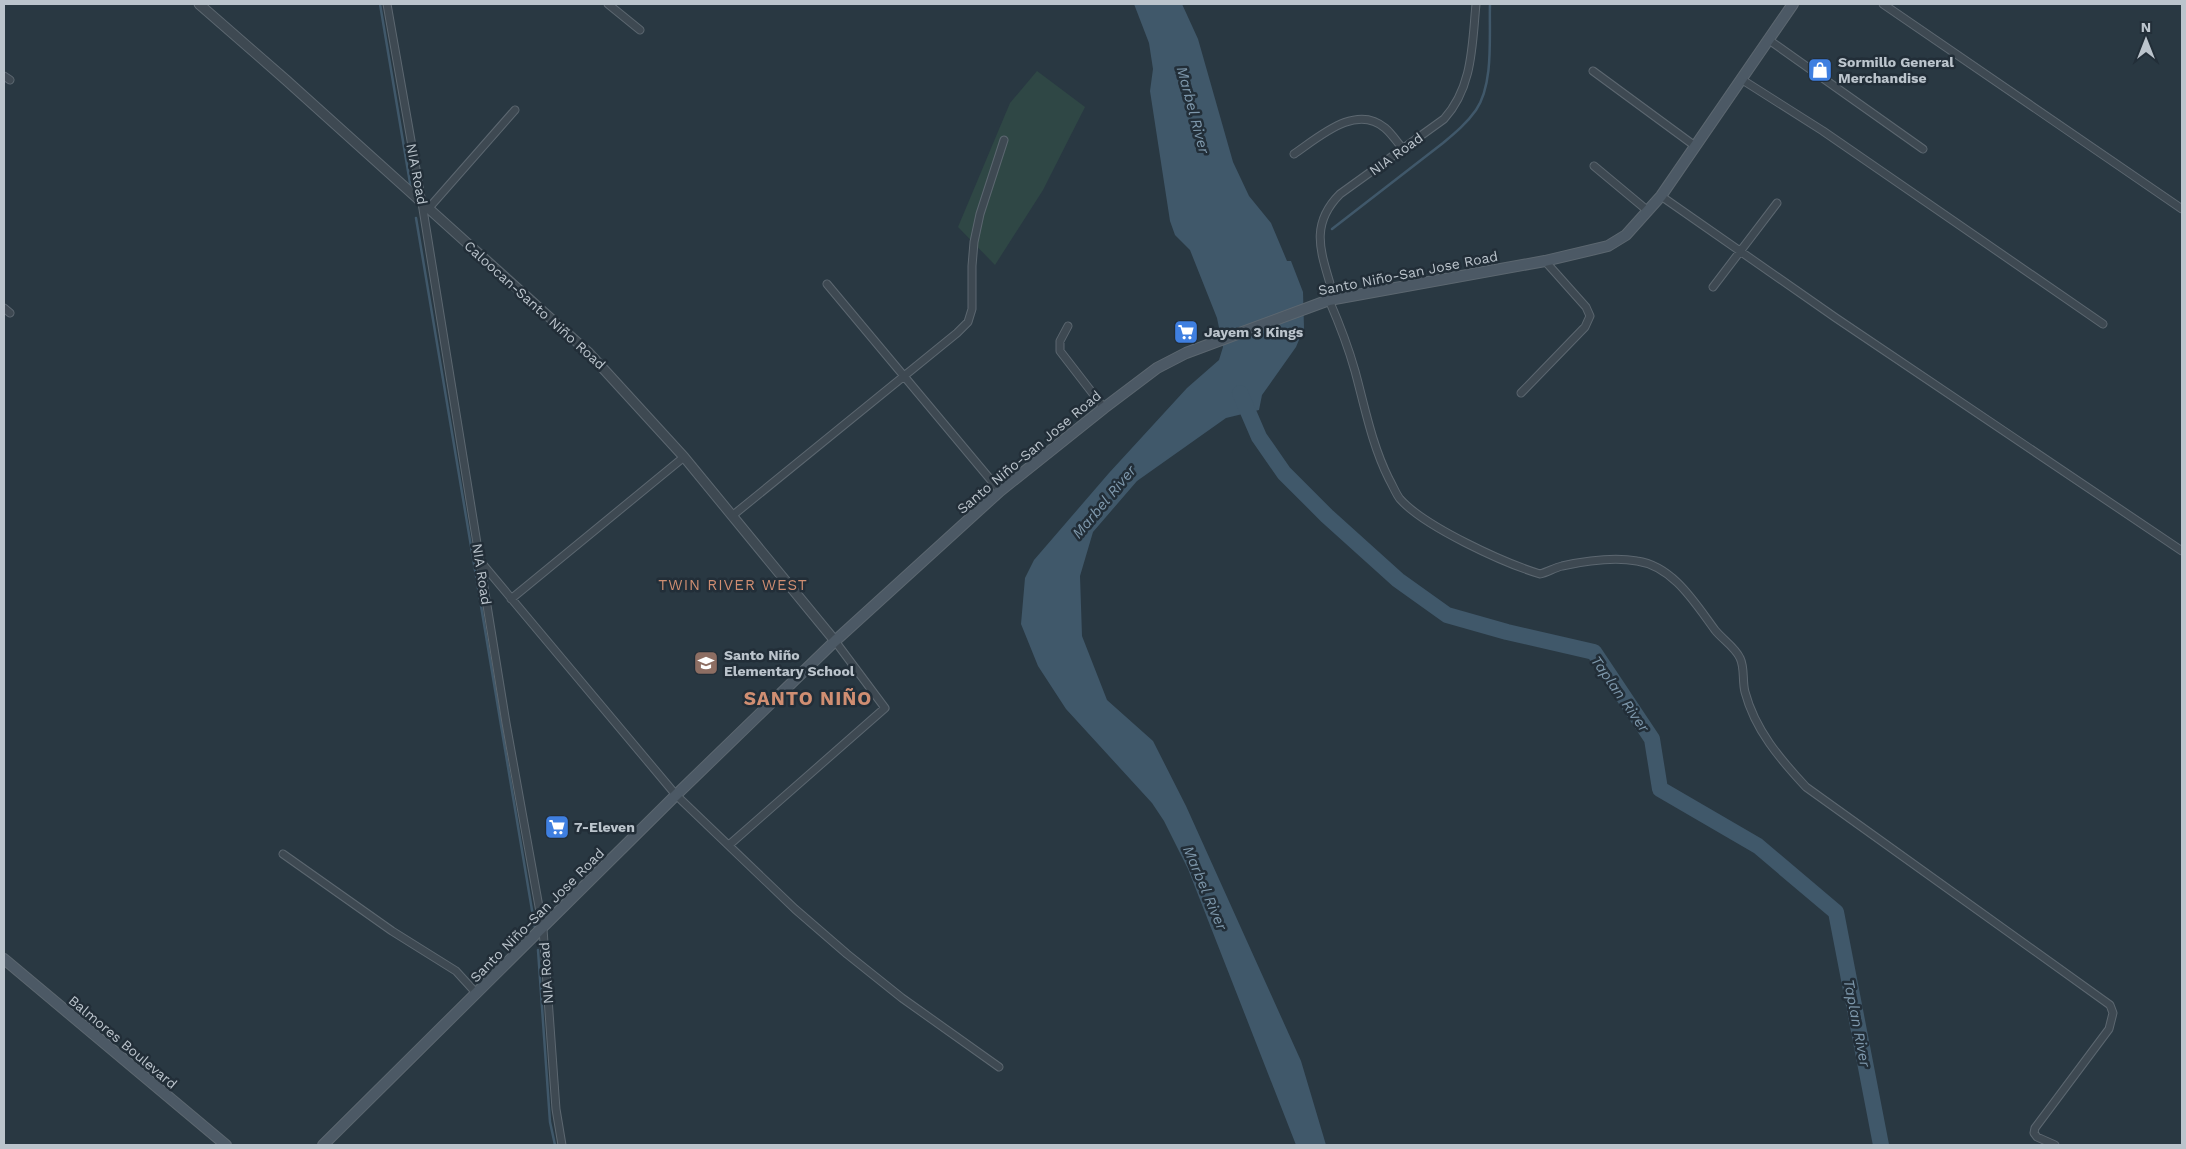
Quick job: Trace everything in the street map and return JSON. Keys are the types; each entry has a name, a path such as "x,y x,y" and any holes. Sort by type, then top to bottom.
{"main road":[{"name":"Santo Niño-San Jose Road","path":"323,1145 543,929 676,795 835,641 1000,491 1104,408 1157,368 1208,344 1332,299 1545,261 1608,246 1626,234 1661,196 1793,4"},
{"name":"Balmores Boulevard","path":"4,960 226,1145"}],"street":[{"name":"Caloocan-Santo Niño Road","path":"199,4 588,352 684,457 835,641"},
{"name":"NIA Road","path":"387,4 425,206 512,760 543,929 556,1109 562,1145"},
{"path":"608,4 640,30"},
{"name":"NIA Road","path":"1476,4 1472,48 1461,96 1444,119 1340,194 1331,203 1320,224 1321,245 1332,299 1347,345 1371,433 1383,466 1399,498 1418,516 1500,558 1540,574 1559,567 1607,560 1648,562 1662,570 1690,597 1739,656 1742,663 1744,691 1767,742 1806,787 2110,1005 2113,1013 2109,1029 2034,1128 2034,1133 2037,1137 2055,1145"},
{"path":"1883,4 2182,209"},
{"path":"1768,40 1922,149"},
{"path":"1592,71 1695,146"},
{"path":"1741,79 1803,118 2103,324"},
{"path":"425,206 515,110"},
{"path":"1294,154 1342,122 1357,119 1372,120 1384,127 1402,149"},
{"path":"732,516 957,333 968,322 972,309 972,266 976,233 980,214 1004,140"},
{"path":"1594,166 1648,211"},
{"path":"1661,196 1836,318 2182,551"},
{"path":"1714,287 1777,203"},
{"path":"1521,393 1586,327 1590,316 1586,307 1545,261"},
{"path":"827,284 1000,491"},
{"path":"1068,326 1060,341 1060,351 1104,408"},
{"path":"511,599 684,457"},
{"path":"480,561 676,795 795,909 847,954 902,998 999,1067"},
{"path":"729,844 885,708 835,641"},
{"path":"283,854 392,931 456,971 477,994"}],"green space":[{"path":"1037,71 1085,107 1043,190 995,265 958,227 1010,103"}],"water":[{"name":"Marbel River","path":"1134,4 1182,4 1198,39 1233,162 1249,196 1271,223 1287,261 1291,261 1303,292 1304,328 1296,347 1262,395 1259,410 1226,418 1137,481 1093,532 1080,576 1082,636 1107,700 1153,741 1186,806 1301,1061 1326,1145 1296,1145 1188,869 1164,821 1152,803 1066,709 1038,666 1021,624 1025,578 1034,560 1109,473 1187,388 1219,360 1223,347 1217,318 1190,250 1175,235 1170,221 1150,91 1153,69 1149,43"}],"waterway":[{"path":"380,4 411,189"},
{"path":"1332,229 1443,143 1465,124 1476,110 1486,87 1488,73 1490,4"},
{"path":"416,218 535,928"},
{"name":"Taplan River","path":"1240,393 1259,437 1284,473 1327,516 1398,580 1447,615 1507,632 1594,652 1652,739 1660,789 1758,846 1836,912 1881,1145"},
{"path":"538,950 550,1122 555,1145"}],"place":[{"name":"Sormillo General Merchandise","path":"1820,70"},
{"name":"Jayem 3 Kings","path":"1186,332"},
{"name":"Santo Niño Elementary School","path":"706,663"},
{"name":"7-Eleven","path":"557,827"}],"district":[{"name":"TWIN RIVER WEST","path":"733,585"},
{"name":"SANTO NIÑO","path":"808,698"}]}
